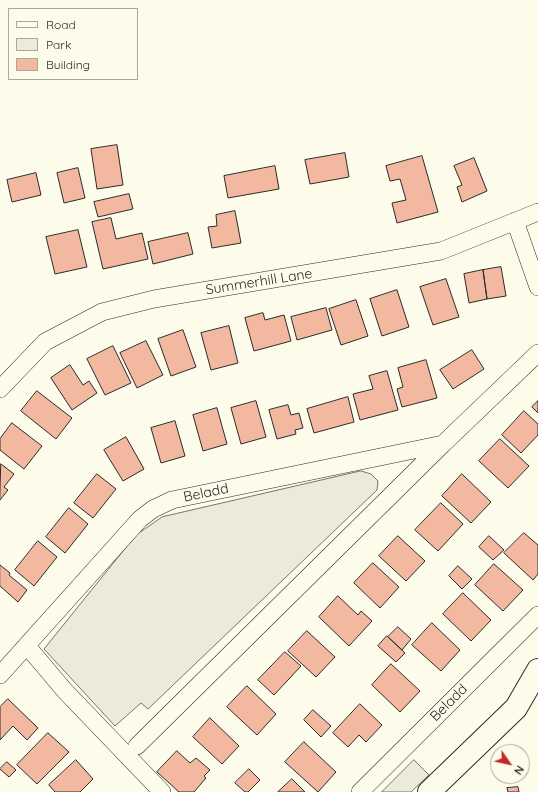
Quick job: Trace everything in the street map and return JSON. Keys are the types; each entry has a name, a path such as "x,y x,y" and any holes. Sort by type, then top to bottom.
{"main road":[{"path":"429,792 516,708 538,670"},
{"path":"516,708 538,702"}],"street":[{"name":"Summerhill Lane","path":"0,389 45,342 102,312 154,299 441,252 538,212"},
{"path":"515,221 538,287"},
{"path":"137,746 443,444 538,353"},
{"name":"Beladd","path":"0,675 140,518 153,509 172,500 443,444"},
{"name":"Beladd","path":"360,792 538,615"},
{"path":"27,646 65,691 162,792"}],"green space":[{"path":"361,471 371,474 378,481 377,490 148,709 141,703 115,726 44,649 136,535 162,517"}],"shaded area":[{"path":"414,760 429,775 411,792 382,792"}],"building":[{"path":"117,145 123,185 97,189 91,149"},
{"path":"345,153 349,177 310,184 305,160"},
{"path":"422,156 438,212 397,223 392,203 406,200 400,179 390,181 386,166"},
{"path":"474,158 487,191 462,202 457,187 462,185 454,166"},
{"path":"275,166 279,189 228,198 224,176"},
{"path":"78,168 85,198 64,203 57,173"},
{"path":"36,173 41,195 12,202 7,180"},
{"path":"129,194 133,209 98,217 94,202"},
{"path":"235,211 241,243 212,248 208,227 217,226 216,215"},
{"path":"111,218 116,239 142,233 148,259 103,269 92,222"},
{"path":"78,230 87,267 55,274 46,237"},
{"path":"188,233 193,254 153,264 148,242"},
{"path":"501,267 506,296 487,299 483,270"},
{"path":"483,270 487,299 469,303 464,274"},
{"path":"446,279 459,317 433,325 420,287"},
{"path":"397,290 409,327 382,336 370,299"},
{"path":"356,300 368,336 341,345 329,309"},
{"path":"326,308 332,330 297,340 291,317"},
{"path":"263,313 265,320 284,315 291,341 254,351 245,318"},
{"path":"229,326 238,363 211,370 201,333"},
{"path":"183,330 196,367 171,376 158,339"},
{"path":"146,341 163,375 137,388 120,353"},
{"path":"113,346 131,383 105,395 87,359"},
{"path":"472,350 484,369 453,389 440,370"},
{"path":"426,360 437,398 402,407 397,389 403,387 398,368"},
{"path":"70,365 83,385 89,381 97,393 72,410 51,378"},
{"path":"387,371 398,410 360,420 353,394 373,389 369,376"},
{"path":"37,391 72,418 56,439 21,411"},
{"path":"348,397 354,422 314,433 307,409"},
{"path":"256,401 266,437 241,444 231,408"},
{"path":"538,401 538,413 532,407"},
{"path":"288,405 291,415 299,413 303,428 295,430 296,434 277,439 269,410"},
{"path":"217,408 227,444 203,451 193,415"},
{"path":"524,411 538,424 538,435 521,453 502,435"},
{"path":"175,421 185,456 161,463 151,428"},
{"path":"12,423 42,446 24,469 0,450 0,439"},
{"path":"126,437 144,469 123,481 104,450"},
{"path":"500,439 529,466 508,488 479,461"},
{"path":"1,464 14,474 4,487 8,490 0,500"},
{"path":"97,474 116,489 93,518 74,503"},
{"path":"462,474 491,502 471,523 442,496"},
{"path":"441,503 463,524 438,551 415,530"},
{"path":"69,508 88,524 65,553 46,537"},
{"path":"524,533 538,545 538,574 533,580 504,553"},
{"path":"398,536 425,561 406,581 379,556"},
{"path":"489,536 504,550 493,560 479,547"},
{"path":"38,541 57,557 34,586 15,570"},
{"path":"373,563 399,587 380,608 354,583"},
{"path":"494,564 523,590 503,611 475,585"},
{"path":"0,565 10,573 9,575 27,590 18,602 0,586"},
{"path":"458,566 472,579 462,589 449,576"},
{"path":"463,593 491,620 471,641 443,614"},
{"path":"338,596 358,615 361,611 372,621 349,646 319,617"},
{"path":"432,623 460,650 441,671 412,645"},
{"path":"398,627 411,639 402,650 388,637"},
{"path":"307,631 335,657 316,677 288,651"},
{"path":"387,636 405,653 396,662 378,646"},
{"path":"285,652 301,666 274,695 258,680"},
{"path":"391,664 420,691 400,712 372,685"},
{"path":"247,686 276,714 257,735 227,707"},
{"path":"8,699 38,728 27,740 13,726 0,740 0,707"},
{"path":"360,704 382,725 366,742 359,735 348,747 333,733"},
{"path":"313,710 331,726 321,737 304,720"},
{"path":"210,718 239,746 222,764 193,737"},
{"path":"48,733 69,752 37,784 17,765"},
{"path":"304,742 336,772 318,792 285,762"},
{"path":"177,751 190,763 196,758 210,770 204,776 206,778 194,792 179,792 157,772"},
{"path":"76,760 93,779 80,792 55,792 49,785"},
{"path":"7,762 16,770 9,777 0,769"},
{"path":"249,769 260,780 248,792 245,792 235,783"},
{"path":"292,779 305,792 278,792"},
{"path":"518,787 519,792 508,792 507,788"}]}
